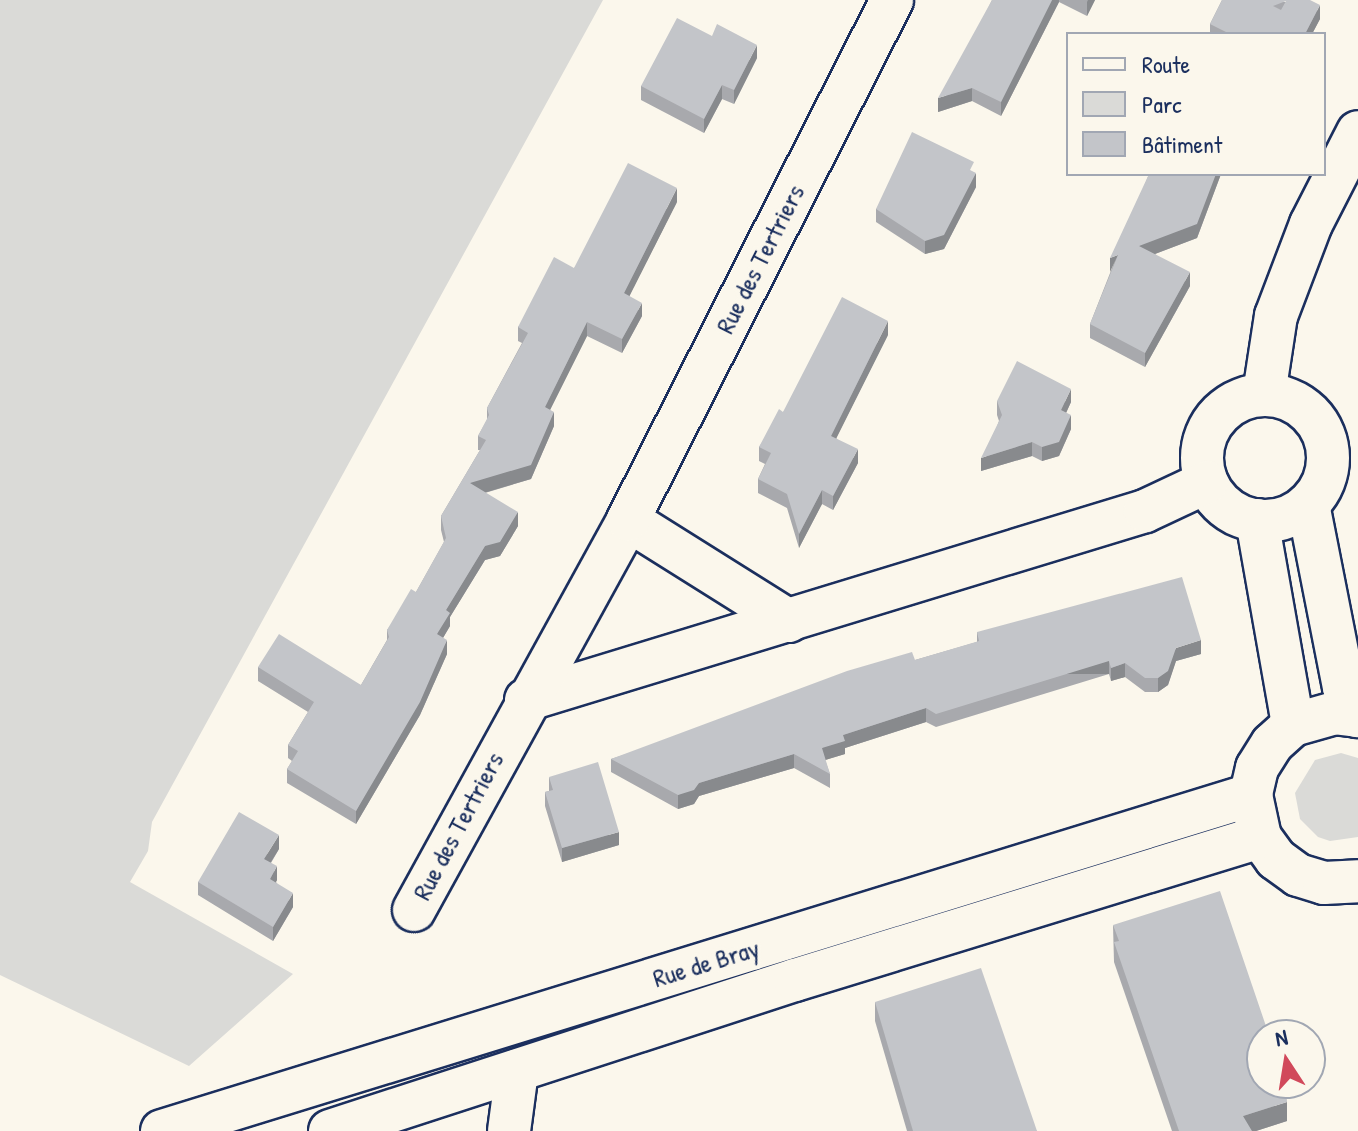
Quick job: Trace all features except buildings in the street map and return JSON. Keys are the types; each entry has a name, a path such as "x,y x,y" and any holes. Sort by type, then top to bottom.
{"street":[{"name":"Rue des Tertriers","path":"414,910 526,700 628,520 892,0"},
{"path":"1264,394 1276,316 1311,224 1358,132"},
{"path":"1264,394 1302,406 1342,439 1327,474 1308,504 1294,515 1257,520 1218,500 1207,482 1203,443 1211,425 1225,409 1264,394"},
{"path":"526,700 1145,511 1207,482"},
{"path":"1308,504 1344,687 1358,716"},
{"path":"628,520 789,621"},
{"path":"1257,520 1293,725"},
{"path":"1356,886 1324,883 1298,875 1276,859 1260,837 1251,795 1265,756 1293,725 1335,713 1358,716"},
{"name":"Rue de Bray","path":"162,1131 1251,795"},
{"name":"Rue de Bray","path":"330,1131 1260,837"},
{"path":"509,1131 517,1071"}],"green space":[{"path":"0,0 603,0 152,822 148,851 130,882 293,974 189,1066 0,975"},
{"path":"1341,753 1358,758 1358,837 1330,841 1318,837 1300,819 1295,793 1315,760"}]}
